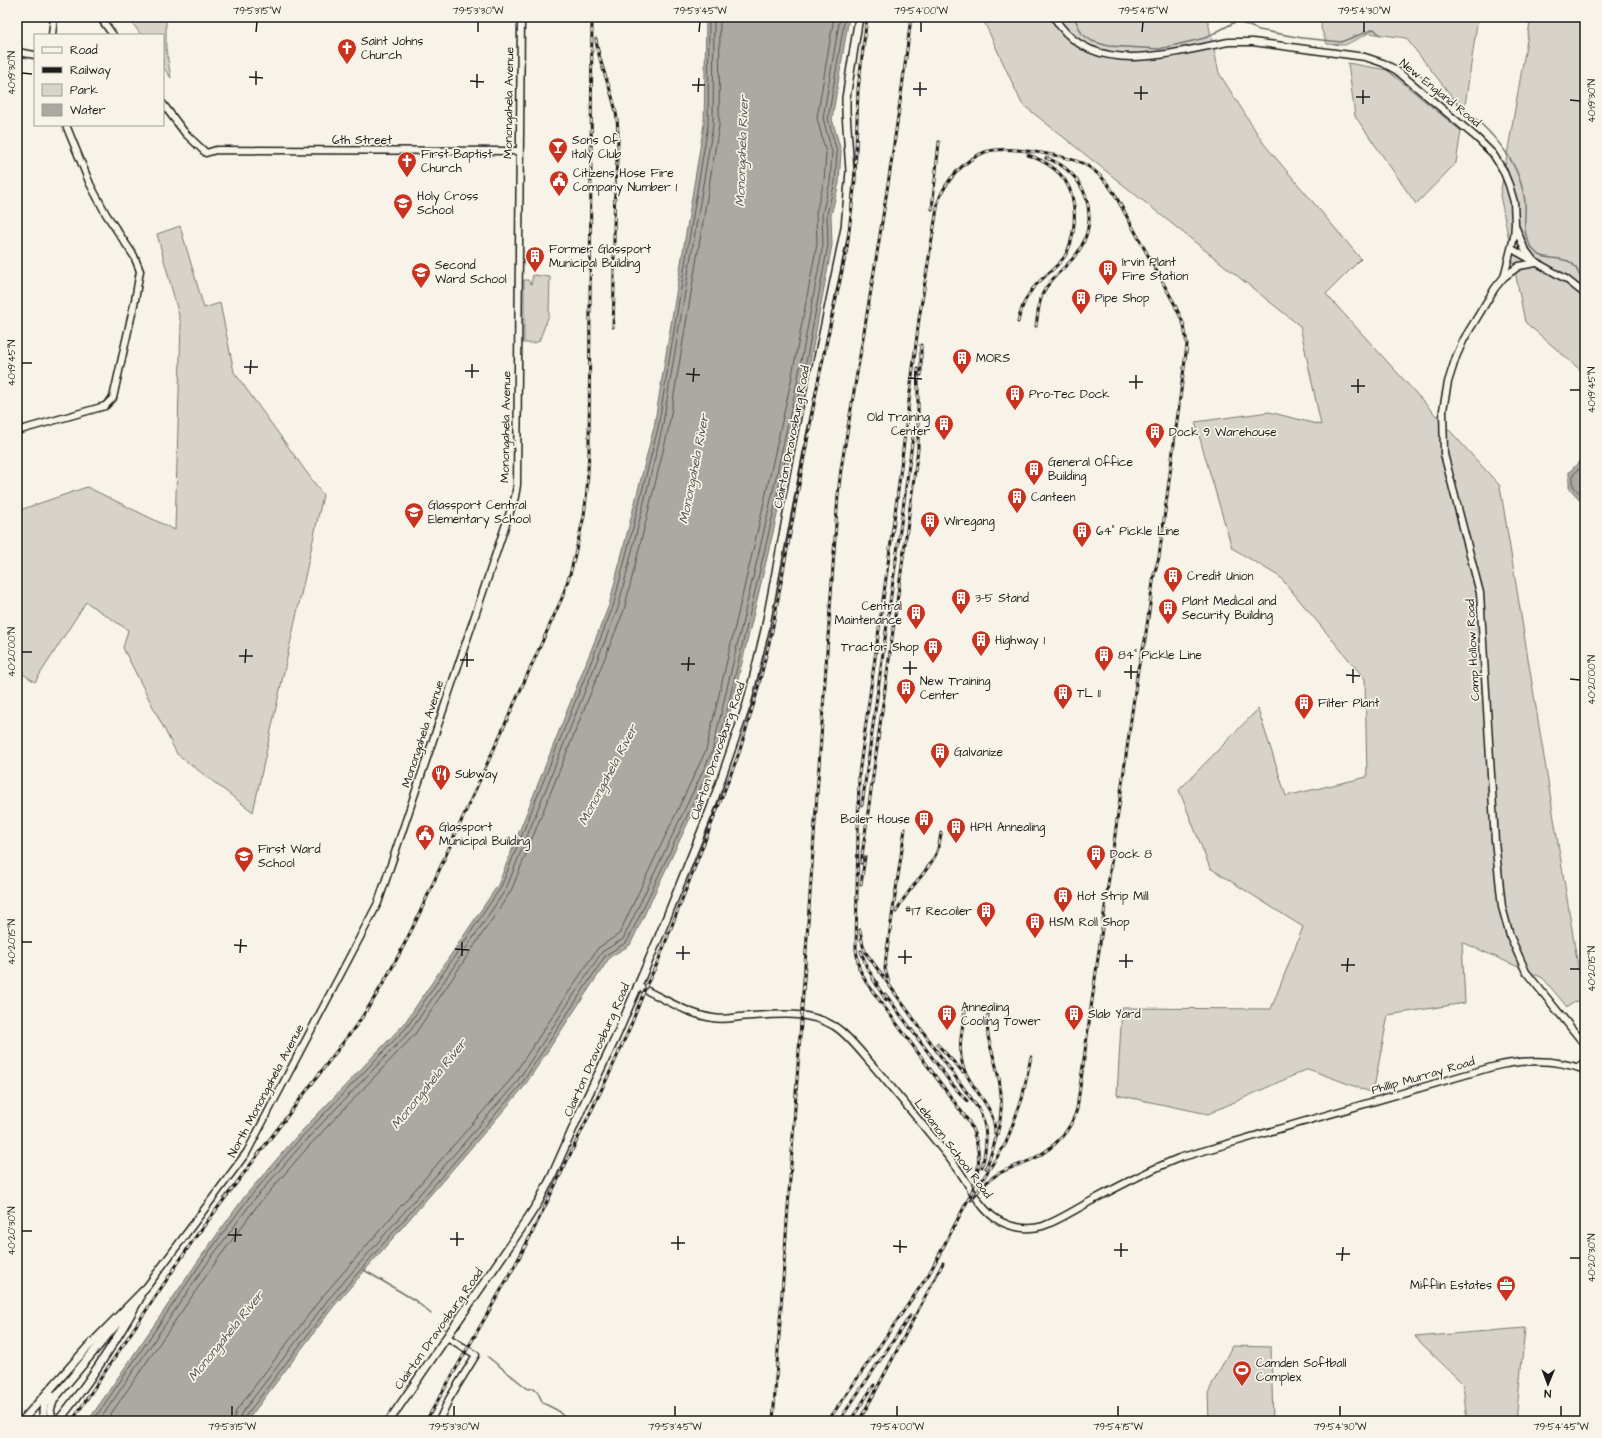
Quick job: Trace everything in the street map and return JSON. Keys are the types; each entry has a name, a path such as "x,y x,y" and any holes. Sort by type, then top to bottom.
{"main road":[{"path":"52,34 54,17"},
{"path":"100,17 112,34"},
{"name":"Monongahela Avenue","path":"384,888 516,490 521,17"},
{"name":"Clairton Dravosburg Road","path":"389,1421 539,1201 552,1176 616,1037 664,925 714,801 738,732 757,669 845,228 850,171 846,98 859,17"},
{"name":"New England Road","path":"1054,17 1064,30 1083,45 1092,50 1119,56 1136,58 1153,57 1229,42 1253,42 1349,54 1383,63 1408,79 1478,138 1493,154 1503,170 1514,202 1515,224 1512,248"},
{"path":"17,52 34,55"},
{"name":"6th Street","path":"164,105 185,133 206,153 216,150 519,151"},
{"path":"17,431 105,406 113,398 134,306 140,271 134,256 106,214 90,184 66,126"},
{"path":"1515,224 1524,248 1536,263"},
{"path":"1512,248 1566,279 1585,294"},
{"name":"Camp Hollow Road","path":"1512,248 1504,277 1472,324 1456,356 1448,382 1443,410 1444,454 1480,593 1495,841 1502,907 1510,936 1526,972 1585,1045"},
{"path":"1504,277 1519,266 1536,263"},
{"name":"North Monongahela Avenue","path":"145,1289 250,1148 342,974 384,888"},
{"name":"Lebanon School Road","path":"637,986 694,1013 712,1018 790,1015 810,1017 827,1022 836,1027 859,1050 905,1103 957,1169 986,1210 996,1219 1021,1228 1042,1226 1058,1220 1130,1180 1172,1160 1268,1131"},
{"name":"Phillip Murray Road","path":"1268,1131 1515,1062 1536,1060 1556,1062 1582,1069"},
{"path":"1582,1069 1585,1061"},
{"path":"22,1421 86,1349 145,1289"},
{"path":"53,1421 50,1410 54,1399 121,1320 145,1289"},
{"path":"58,1421 72,1404 118,1337 145,1289"},
{"path":"45,1421 42,1414 43,1406 46,1401 112,1323"},
{"path":"439,1421 449,1399 476,1355 447,1337"}],"green space":[{"path":"128,17 166,17 166,48 171,78 164,68 164,34 140,34"},
{"path":"982,17 1207,17 1219,73 1264,144 1361,259 1326,294 1500,486 1583,997 1567,1007 1543,978 1462,942 1465,1003 1388,1015 1373,1093 1308,1069 1208,1114 1117,1095 1122,1008 1271,1009 1303,927 1210,868 1179,790 1258,709 1286,796 1367,777 1365,679 1280,577 1232,548 1195,422 1269,412 1321,425 1300,326 1022,104"},
{"path":"1322,17 1478,17 1464,112 1406,38 1369,33 1345,45 1327,44 1321,28"},
{"path":"1531,17 1585,17 1585,374 1525,322 1500,195"},
{"path":"1348,63 1387,70 1461,131 1456,163 1416,204 1355,116"},
{"path":"180,226 204,308 220,303 234,372 323,495 253,812 177,754 123,648 128,630 86,602 35,682 17,670 17,511 87,487 175,530 181,323 157,234"},
{"path":"533,275 550,277 549,315 539,341 535,343 524,343 524,280 528,280 531,284"},
{"path":"1525,1328 1516,1421 1467,1421 1463,1384 1415,1337"},
{"name":"Camden Softball Complex","path":"1232,1346 1271,1347 1273,1421 1209,1421 1208,1393"}],"water":[{"name":"Monongahela River","path":"706,17 849,17 832,119 841,151 839,183 831,215 832,245 806,384 775,524 720,755 630,945 610,957 523,1088 334,1306 247,1421 88,1421 203,1254 245,1196 296,1137 404,1024 498,885 609,605 654,427 704,124"},
{"path":"1580,461 1585,471 1585,509 1582,502 1569,488 1569,472"}],"waterway":[{"path":"1074,17 1082,34 1092,41 1108,46 1159,49 1205,38 1237,21 1259,30 1302,38 1341,42 1374,29 1380,35"},
{"path":"1405,63 1453,99 1485,127 1498,142 1510,158 1518,175 1524,195 1526,233 1529,243 1533,249 1542,256 1562,259 1574,265 1585,285"},
{"path":"364,1270 416,1301 431,1314"},
{"path":"439,1323 446,1331"},
{"path":"488,1357 528,1389 534,1388 543,1403 557,1410 568,1421"}],"railway":[{"path":"72,1421 194,1239 358,1023 384,982 422,908 562,598 571,571 584,516 587,490 589,451 592,17"},
{"path":"426,1421 531,1235 611,1070 647,984 657,964 739,753 756,696 772,631 818,382 847,248 855,180 858,89 867,17"},
{"path":"773,1421 838,495 841,469 888,187 911,17"},
{"path":"596,39 600,60 613,99 618,128 614,206 613,327"},
{"path":"932,209 939,142"},
{"path":"971,1194 977,1175 979,1158 976,1141 969,1122 866,982 859,968 856,949 859,774 898,491 919,319 938,202 950,179 970,160 985,152 994,150 1021,150 1077,161 1094,171 1108,185 1114,193 1174,303 1184,325 1187,345 1159,557 1154,575 1145,640 1138,669 1077,1109 1070,1126 1060,1139 1039,1156 996,1175 983,1185 971,1200"},
{"path":"1018,322 1028,295 1065,256 1069,248 1074,224 1073,199 1065,180 1050,166 1028,155"},
{"path":"1036,326 1041,297 1046,287 1078,252 1085,238 1089,224 1089,210 1086,196 1080,184 1071,173 1060,164 1046,158"},
{"path":"921,345 921,375"},
{"path":"861,863 918,449 918,369"},
{"path":"862,805 914,429"},
{"path":"889,983 885,969 886,957 905,829"},
{"path":"896,912 905,897 932,862 938,849 941,833"},
{"path":"861,884 865,857"},
{"path":"860,930 866,953 982,1115 986,1137 982,1167"},
{"path":"861,951 867,968 877,983"},
{"path":"873,979 886,1000"},
{"path":"885,994 951,1083 967,1101"},
{"path":"965,1011 960,1048 962,1062 968,1077 992,1116 995,1134"},
{"path":"986,1168 998,1130 1001,1106 999,1080 987,1029 988,1015"},
{"path":"937,1044 963,1072"},
{"path":"979,1185 1006,1143 1022,1099 1031,1057"},
{"path":"828,1421 929,1274 971,1194"},
{"path":"859,1421 943,1263"},
{"path":"839,1421 910,1316"},
{"path":"850,1421 874,1385"}],"place":[{"name":"Saint Johns Church","path":"347,65"},
{"name":"Sons Of Italy Club","path":"558,164"},
{"name":"First Baptist Church","path":"407,178"},
{"name":"Citizens Hose Fire Company Number 1","path":"559,197"},
{"name":"Holy Cross School","path":"403,220"},
{"name":"Former Glassport Municipal Building","path":"535,273"},
{"name":"Irvin Plant Fire Station","path":"1108,286"},
{"name":"Second Ward School","path":"421,289"},
{"name":"Pipe Shop","path":"1081,315"},
{"name":"MORS","path":"962,375"},
{"name":"Pro-Tec Dock","path":"1015,411"},
{"name":"Old Training Center","path":"944,441"},
{"name":"Dock 9 Warehouse","path":"1155,449"},
{"name":"General Office Building","path":"1034,486"},
{"name":"Canteen","path":"1017,514"},
{"name":"Glassport Central Elementary School","path":"414,529"},
{"name":"Wiregang","path":"930,538"},
{"name":"64\" Pickle Line","path":"1082,548"},
{"name":"Credit Union","path":"1173,593"},
{"name":"3-5 Stand","path":"961,615"},
{"name":"Plant Medical and Security Building","path":"1168,625"},
{"name":"Central Maintenance","path":"916,630"},
{"name":"Highway 1","path":"981,657"},
{"name":"Tractor Shop","path":"933,664"},
{"name":"84\" Pickle Line","path":"1104,672"},
{"name":"New Training Center","path":"906,705"},
{"name":"TL 11","path":"1063,710"},
{"name":"Filter Plant","path":"1304,720"},
{"name":"Galvanize","path":"940,769"},
{"name":"Subway","path":"441,791"},
{"name":"Boiler House","path":"924,836"},
{"name":"HPH Annealing","path":"956,844"},
{"name":"Glassport Municipal Building","path":"425,851"},
{"name":"Dock 8","path":"1096,871"},
{"name":"First Ward School","path":"244,873"},
{"name":"Hot Strip Mill","path":"1063,913"},
{"name":"#17 Recoiler","path":"986,928"},
{"name":"HSM Roll Shop","path":"1035,939"},
{"name":"Annealing Cooling Tower","path":"947,1031"},
{"name":"Slab Yard","path":"1074,1031"},
{"name":"Mifflin Estates","path":"1506,1302"},
{"name":"Camden Softball Complex","path":"1242,1387"}]}
